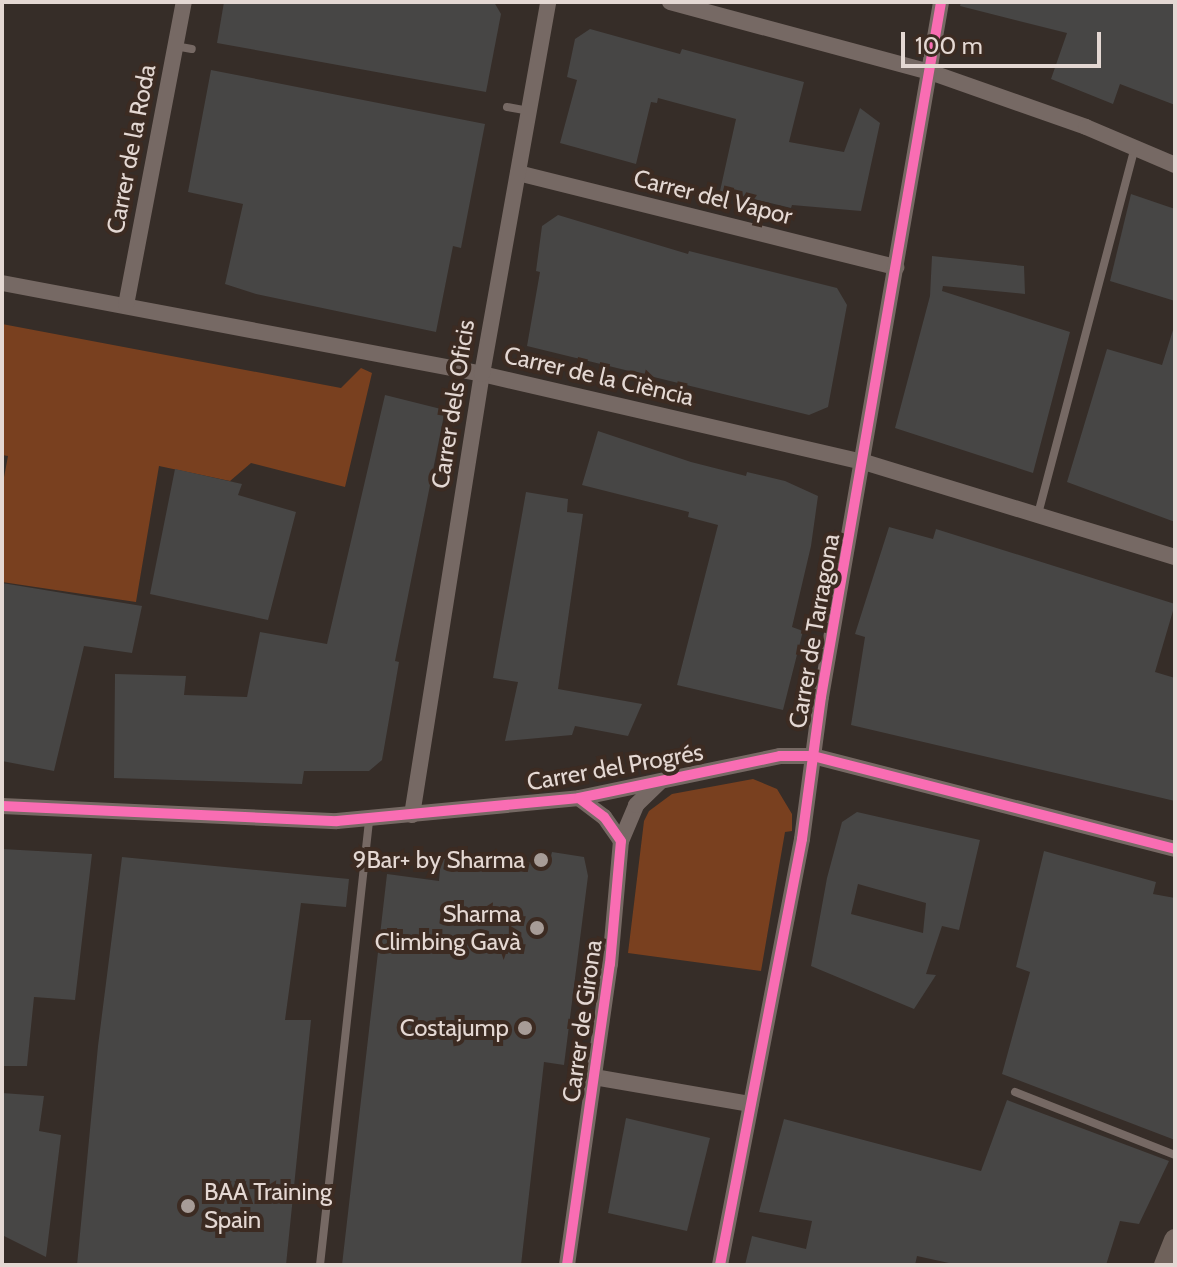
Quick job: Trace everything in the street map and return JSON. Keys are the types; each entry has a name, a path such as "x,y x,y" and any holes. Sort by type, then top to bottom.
{"street":[{"name":"Carrer de la Roda","path":"126,305 184,48 184,2"},
{"name":"Carrer dels Oficis","path":"412,815 482,374 548,2"},
{"path":"670,2 930,72 1135,147 1175,165"},
{"name":"Carrer de Tarragona","path":"720,1265 802,839 813,756 941,2"},
{"name":"Carrer del Vapor","path":"518,173 896,267"},
{"name":"Carrer de la Ciència","path":"2,283 482,374 864,462 1175,557"},
{"name":"Carrer del Progrés","path":"2,806 337,821 579,798 780,756 813,756 1175,849"},
{"name":"Carrer de Girona","path":"567,1265 619,889 621,841 636,805 661,781"},
{"path":"579,798 604,817 621,841"},
{"path":"594,1077 751,1104"},
{"path":"1165,1265 1175,1240"}],"lane":[{"path":"507,107 529,111"},
{"path":"1038,515 1135,147"},
{"path":"320,1265 369,818"},
{"path":"1015,1092 1175,1155"}],"shaded area":[{"path":"2,324 341,388 361,368 372,373 345,487 251,463 230,481 159,466 136,602 2,582 2,488 8,456 2,455"},
{"path":"753,779 777,789 792,814 792,831 785,832 761,971 628,953 644,821 649,811 672,794"}],"building":[{"path":"224,2 494,2 501,14 486,92 217,43"},
{"path":"961,2 1175,2 1175,105 1120,84 1113,104 1051,79 1067,33 960,6"},
{"path":"590,29 680,54 682,49 804,82 789,142 844,152 860,108 880,123 861,211 792,205 791,208 720,191 736,119 658,98 657,103 651,102 636,164 560,143 577,80 567,77 575,39"},
{"path":"211,70 485,124 461,248 453,246 436,332 256,294 225,284 243,204 188,192"},
{"path":"1131,194 1175,209 1175,301 1110,281"},
{"path":"558,215 688,254 689,251 837,288 847,305 828,407 809,415 527,346 540,272 536,271 542,226"},
{"path":"932,256 1024,266 1025,294 943,286 942,291 1070,332 1033,473 895,428 930,296"},
{"path":"1173,330 1175,522 1067,482 1107,349 1162,365"},
{"path":"385,395 445,410 395,661 399,662 382,760 369,771 304,771 302,784 114,778 115,674 186,676 184,695 247,697 260,632 327,644"},
{"path":"598,431 691,462 746,476 747,472 785,481 818,496 811,546 792,627 803,631 783,710 677,685 718,525 688,517 689,512 582,485"},
{"path":"175,469 242,484 238,495 296,512 268,620 150,594"},
{"path":"526,492 568,499 567,512 583,514 558,689 642,704 628,736 575,726 572,735 505,741 518,682 493,678"},
{"path":"889,527 933,539 936,529 1175,604 1155,672 1175,678 1175,801 851,725 865,637 855,634"},
{"path":"2,583 142,606 132,653 84,646 54,771 2,761"},
{"path":"857,812 980,840 959,930 942,926 926,974 936,975 914,1009 811,966 827,878 842,822","holes":["858,884 926,903 923,933 851,914"]},
{"path":"2,849 92,854 75,1000 34,997 27,1066 2,1066"},
{"path":"1044,851 1156,882 1153,894 1175,898 1175,1140 1002,1074 1030,972 1016,967"},
{"path":"552,852 584,857 588,876 564,1065 544,1062 521,1265 342,1265 387,874 439,881 441,859 501,858 535,863 537,855 551,856"},
{"path":"122,857 349,879 346,907 301,903 285,1020 311,1020 286,1265 77,1265 98,1046"},
{"path":"2,1093 44,1096 39,1131 61,1135 46,1257 2,1235"},
{"path":"1007,1100 1169,1161 1139,1224 1120,1221 1106,1265 958,1265 917,1256 915,1265 745,1265 752,1236 806,1249 812,1221 759,1212 784,1119 981,1171"},
{"path":"626,1118 710,1138 687,1231 608,1213"}],"cycle path":[{"path":"720,1265 802,839 821,697 941,2"},
{"path":"2,806 337,821 579,798 780,756 813,756 1175,849"},
{"path":"567,1265 610,964 621,841 604,817 579,798"}],"place":[{"name":"9Bar+ by Sharma","path":"541,860"},
{"name":"Sharma Climbing Gavà","path":"537,928"},
{"name":"Costajump","path":"525,1028"},
{"name":"BAA Training Spain","path":"188,1206"}]}
